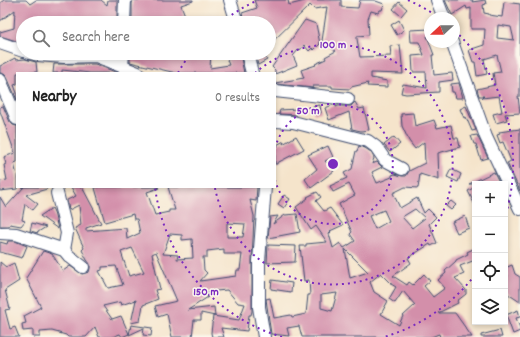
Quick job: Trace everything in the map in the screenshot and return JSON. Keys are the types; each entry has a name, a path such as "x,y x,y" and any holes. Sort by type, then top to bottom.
{"street":[{"path":"124,0 124,16"},
{"path":"230,0 235,16"},
{"path":"437,0 442,12"},
{"path":"0,43 16,49"},
{"path":"454,48 486,137 520,209"},
{"path":"106,60 136,72"},
{"path":"122,60 122,66"},
{"path":"249,60 252,72"},
{"path":"0,80 16,117"},
{"path":"276,91 348,99"},
{"path":"276,120 294,122 368,142 376,147 385,160 402,169"},
{"path":"264,337 258,307 259,261 265,188"},
{"path":"57,193 67,233 64,250"},
{"path":"0,233 16,234 64,250 83,267"}],"building":[{"path":"4,0 26,0 30,4 36,0 101,0 107,5 108,0 117,0 117,16 16,16 16,41 0,36 0,32 14,28 15,10 0,21 0,3"},
{"path":"132,0 193,0 181,5 185,16 132,16"},
{"path":"254,0 288,0 289,5 305,1 304,0 341,0 341,7 358,8 360,0 373,0 384,4 382,10 378,13 371,11 368,19 369,35 357,36 360,57 391,56 390,46 400,45 403,74 371,73 371,78 387,81 387,87 367,86 368,83 351,87 350,89 332,88 332,86 313,86 313,88 276,84 276,83 304,78 301,70 316,65 315,64 326,59 325,57 336,51 322,41 327,7 314,9 310,5 276,38 276,16 243,16 242,13 257,8"},
{"path":"445,0 473,0 472,2 485,0 486,4 483,5 484,13 502,17 504,2 520,4 520,96 518,96 520,113 505,114 507,120 496,123 493,114 502,112 499,96 482,98 484,96 479,96 477,89 495,85 493,73 501,72 497,55 484,59 487,74 477,76 475,62 473,62 469,50 484,45 485,29 471,29 471,8 467,9 466,6 457,12 451,12","holes":["498,25 511,27 514,40 497,38"]},
{"path":"399,2 407,9 401,16 393,9"},
{"path":"305,20 316,24 320,44 314,50 312,48 309,51 304,45 293,56 297,65 276,74 272,67"},
{"path":"399,20 404,30 397,35 391,25"},
{"path":"424,29 424,48 431,48 434,55 432,55 434,75 452,73 453,80 439,82 439,92 401,93 403,84 427,88 426,72 413,72 412,56 424,55 419,42 411,42 410,30"},
{"path":"15,58 16,60 29,60 36,62 37,72 16,72 16,84 14,85 16,98 7,77 0,73 0,66"},
{"path":"130,60 211,60 210,68 229,65 227,60 241,60 244,72 172,72 130,62"},
{"path":"257,60 267,60 258,65"},
{"path":"54,64 95,64 115,72 81,72 62,70 62,72 53,72"},
{"path":"459,83 463,98 456,98 454,92 452,92 451,84"},
{"path":"355,102 359,109 364,108 369,130 361,131 352,129 349,112 329,120 325,108 333,105 336,105 336,107 351,106"},
{"path":"320,105 321,113 314,114 313,106"},
{"path":"3,106 10,122 16,126 16,162 14,163 17,189 0,191 0,181 7,180 4,157 15,153 0,111 0,107"},
{"path":"466,106 476,130 472,131 466,117 464,118 460,109"},
{"path":"297,109 297,115 279,114 280,110"},
{"path":"413,113 415,126 434,120 437,128 451,125 454,138 458,138 460,147 438,153 439,180 420,174 418,188 405,187 393,193 400,208 417,198 424,213 428,209 436,217 429,224 437,243 431,246 430,244 408,258 411,263 393,276 407,285 409,282 413,285 424,274 430,281 424,286 433,297 445,288 438,280 446,273 445,271 456,260 468,254 467,252 472,250 472,261 460,266 464,274 455,278 466,290 466,294 457,301 458,303 438,313 455,313 472,337 440,337 439,334 431,337 302,337 299,326 287,328 289,336 271,334 266,299 270,298 274,318 291,315 292,317 306,314 308,295 310,295 309,280 304,281 300,246 327,242 316,226 311,230 296,207 308,198 307,197 317,192 321,197 316,201 324,211 330,208 343,225 330,231 331,232 329,234 333,248 340,243 344,248 355,241 350,234 352,232 339,204 355,195 349,184 333,192 330,186 347,178 344,173 352,169 356,151 359,146 371,152 374,158 372,164 377,162 382,167 372,172 377,183 392,177 392,175 395,174 406,176 409,171 425,163 424,142 415,149 409,141 402,126 401,114","holes":["415,209 425,218 412,228 402,217","384,210 389,221 375,229 369,216","345,249 368,272 350,278","381,273 391,284 396,287 389,299 395,303 403,291 415,305 403,316 399,325 381,314 388,301 374,292 370,282","337,293 332,311 321,308 321,295"]},
{"path":"520,129 520,191 507,163 511,161 503,142 500,143 497,135 500,134 499,132"},
{"path":"477,135 488,158 481,160 476,144 474,144 471,136"},
{"path":"296,136 304,149 276,164 276,145 284,141 283,144"},
{"path":"394,137 400,144 390,152 384,145"},
{"path":"328,146 333,157 325,161 334,171 311,188 305,179 317,169 308,155"},
{"path":"451,169 461,174 458,182 447,177"},
{"path":"494,172 498,181 475,181"},
{"path":"23,188 47,188 26,195 38,204 33,210 25,204 22,220 25,221 21,226 10,224 9,226 0,226 0,197 6,207"},
{"path":"72,188 83,188 101,223 86,228 86,231 126,228 127,239 140,233 137,219 134,219 133,214 105,222 95,188 159,188 147,192 155,215 169,212 169,210 175,210 168,188 257,188 256,201 250,200 254,216 252,311 251,315 249,315 247,331 221,328 224,337 212,337 213,316 239,320 245,304 238,303 227,290 205,292 208,297 188,310 214,307 215,316 201,313 201,320 194,320 192,337 172,337 167,314 158,317 155,306 177,301 156,252 152,254 160,289 155,290 158,299 143,305 140,321 131,323 136,300 121,305 120,302 103,306 112,319 121,316 129,334 122,337 120,334 112,337 99,337 95,327 86,337 68,337 52,331 40,332 40,337 33,337 33,330 23,331 22,324 26,323 24,316 41,307 26,278 43,251 52,254 63,271 70,266 82,274 89,272 90,264 82,250 84,248 75,228 81,225 79,205 69,210 67,200 76,196","holes":["227,223 245,224 243,237 227,237","170,234 182,235 182,240 192,239 193,258 177,259 178,255 163,254","132,248 144,272 129,276 121,252","224,249 224,254 242,254 240,270 237,270 236,276 200,281 207,273 204,270 203,257 207,257 207,251","116,266 123,285 108,288 99,271 102,270 102,267"]},
{"path":"472,189 472,199 468,191"},
{"path":"284,195 290,199 284,208 278,204"},
{"path":"451,201 456,205 451,210 446,206"},
{"path":"52,208 54,212 58,229 40,216"},
{"path":"297,214 300,232 268,238 270,217 278,216 273,224 285,215"},
{"path":"465,216 469,228 457,233 452,222"},
{"path":"32,223 46,227 38,233 30,231"},
{"path":"8,241 15,241 27,246 22,258 0,252 0,242 7,244"},
{"path":"268,245 296,246 295,262 267,263"},
{"path":"0,262 6,267 14,263 19,281 5,290 10,309 5,310 10,329 15,327 19,337 0,337"},
{"path":"512,265 515,274 520,277 520,302 508,294 508,267"},
{"path":"272,280 292,283 291,292 271,289"},
{"path":"518,310 520,317 516,318 520,331 513,334 508,320 508,314"},
{"path":"131,325 152,328 151,336 143,335 144,328 129,335"},
{"path":"500,330 502,337 481,337 481,335"}]}
